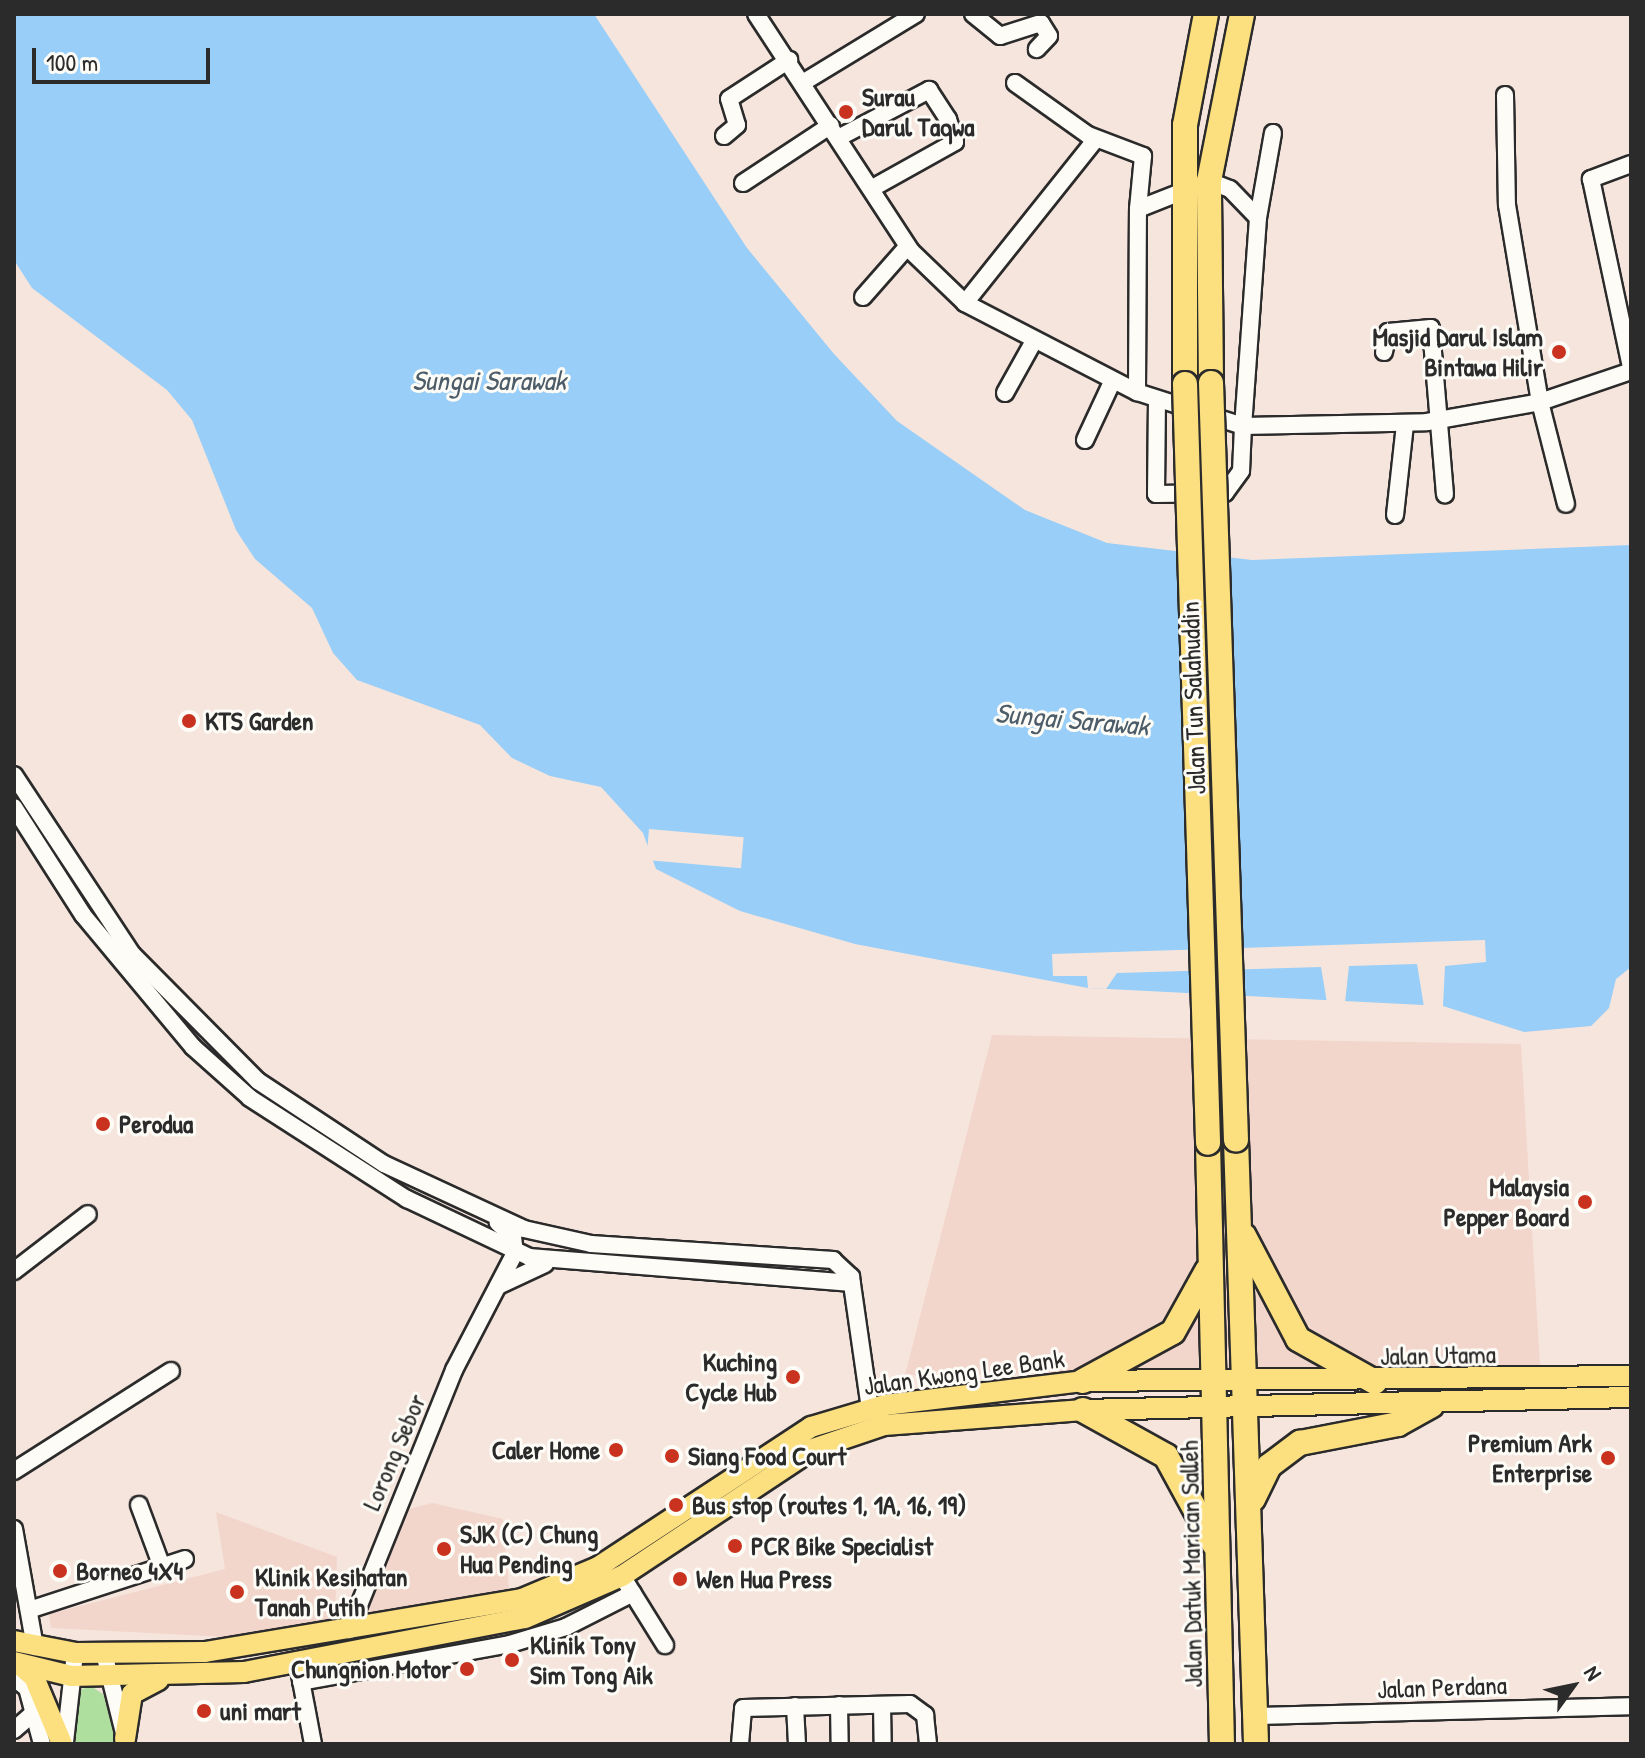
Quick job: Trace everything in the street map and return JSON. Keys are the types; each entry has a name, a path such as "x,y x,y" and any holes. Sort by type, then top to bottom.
{"highway":[{"name":"Jalan Tun Salahuddin","path":"1206,14 1185,125 1181,192 1215,1383"},
{"name":"Jalan Tun Salahuddin","path":"1242,14 1209,181 1211,383 1246,1383"},
{"path":"1240,1226 1298,1339 1375,1382"},
{"path":"1083,1381 1173,1332 1210,1264"},
{"name":"Jalan Datuk Marican Salleh","path":"1215,1383 1222,1744"},
{"path":"1246,1383 1256,1744"},
{"path":"1249,1517 1261,1477 1289,1449 1398,1424 1431,1406"},
{"path":"1083,1410 1138,1435 1173,1462 1219,1558"}],"main road":[{"name":"Jalan Utama","path":"1246,1383 1631,1376"},
{"name":"Jalan Kwong Lee Bank","path":"14,1641 75,1653 205,1652 522,1599 571,1581 811,1427 870,1409 1083,1381 1246,1383"},
{"name":"Jalan Utama","path":"1215,1409 1431,1406 1631,1397"},
{"name":"Jalan Kwong Lee Bank","path":"16,1668 71,1676 170,1677 300,1672 525,1618 628,1584 780,1467 836,1439 938,1418 1083,1410 1215,1409"},
{"path":"16,1668 34,1677 64,1744"},
{"path":"126,1742 132,1694 170,1677"}],"street":[{"path":"756,14 836,131 907,247 965,303 1157,404 1243,426 1405,425 1540,402 1631,369 1591,179 1631,164"},
{"path":"804,82 916,14"},
{"path":"973,14 1000,36 1041,23 1049,36 1037,49"},
{"path":"724,136 737,125 729,99 789,60"},
{"path":"1015,83 1096,139 1143,156 1138,209 1137,392"},
{"path":"743,183 836,131 929,90 955,142 871,189"},
{"path":"1505,95 1507,205 1540,402 1566,504"},
{"path":"1157,404 1153,484 1161,498 1225,493 1241,471 1258,218 1273,133"},
{"path":"965,303 1096,139"},
{"path":"1209,181 1230,189 1258,218"},
{"path":"1138,209 1181,192"},
{"path":"863,297 907,247"},
{"path":"1384,352 1388,332 1431,328 1443,419 1445,494"},
{"path":"1005,393 1034,341"},
{"path":"1085,440 1112,382"},
{"path":"1395,515 1405,425"},
{"path":"14,775 132,954 222,1051 351,1146 490,1218 562,1238 833,1260 852,1283 870,1409"},
{"path":"14,807 125,972 208,1061 334,1156 479,1238 515,1253 557,1262 852,1283"},
{"path":"14,1271 88,1214"},
{"path":"487,1294 515,1253 513,1237 490,1218"},
{"path":"479,1238 492,1256 487,1294"},
{"path":"487,1294 524,1268 557,1262"},
{"name":"Lorong Sebor","path":"349,1630 371,1562 487,1294"},
{"path":"14,1471 171,1371"},
{"path":"139,1505 162,1567"},
{"path":"14,1529 35,1647"},
{"path":"29,1610 185,1559"},
{"path":"628,1584 665,1645"},
{"path":"64,1744 75,1653"},
{"path":"104,1653 126,1742"},
{"path":"16,1668 27,1688 31,1715 42,1744"},
{"path":"300,1672 313,1744"},
{"path":"839,1705 840,1744"},
{"path":"882,1705 883,1744"},
{"path":"740,1744 740,1710 882,1705 918,1706 928,1744"},
{"path":"795,1706 797,1744"},
{"name":"Jalan Perdana","path":"1256,1716 1631,1706"},
{"path":"14,1730 31,1715"}],"shaded area":[{"path":"992,1035 1521,1044 1540,1366 905,1375"},
{"name":"SJK (C) Chung Hua Pending","path":"432,1503 503,1519 509,1589 363,1616 402,1511"},
{"name":"Klinik Kesihatan Tanah Putih","path":"216,1512 337,1557 335,1618 228,1637 51,1628 49,1614 225,1569"}],"green space":[{"path":"91,1686 103,1694 118,1744 74,1744 74,1692"}],"water":[{"name":"Sungai Sarawak","path":"14,14 594,14 747,248 834,354 897,421 1025,510 1107,543 1252,560 1631,545 1631,967 1616,979 1609,1008 1591,1026 1524,1032 1443,1006 1088,988 855,944 740,911 656,869 643,833 601,787 550,776 512,758 480,725 357,680 333,653 312,608 255,559 236,530 192,420 167,390 32,288 14,260"}],"pier":[{"path":"649,829 744,837 741,868 646,860"},
{"path":"1485,940 1486,962 1445,966 1443,1006 1424,1007 1417,964 1349,966 1345,1003 1327,1003 1321,967 1117,973 1106,989 1088,988 1087,976 1053,976 1052,954"}],"place":[{"name":"Surau Darul Taqwa","path":"846,112"},
{"name":"Masjid Darul Islam Bintawa Hilir","path":"1559,352"},
{"name":"KTS Garden","path":"189,721"},
{"name":"Perodua","path":"103,1124"},
{"name":"Malaysia Pepper Board","path":"1585,1202"},
{"name":"Kuching Cycle Hub","path":"793,1377"},
{"name":"Caler Home","path":"616,1450"},
{"name":"Siang Food Court","path":"672,1456"},
{"name":"Premium Ark Enterprise","path":"1608,1458"},
{"name":"Bus stop (routes 1, 1A, 16, 19)","path":"676,1505"},
{"name":"PCR Bike Specialist","path":"735,1546"},
{"name":"SJK (C) Chung Hua Pending","path":"444,1549"},
{"name":"Borneo 4X4","path":"60,1571"},
{"name":"Wen Hua Press","path":"680,1579"},
{"name":"Klinik Kesihatan Tanah Putih","path":"237,1592"},
{"name":"Klinik Tony Sim Tong Aik","path":"512,1660"},
{"name":"Chungnion Motor","path":"467,1669"},
{"name":"uni mart","path":"204,1711"}]}
